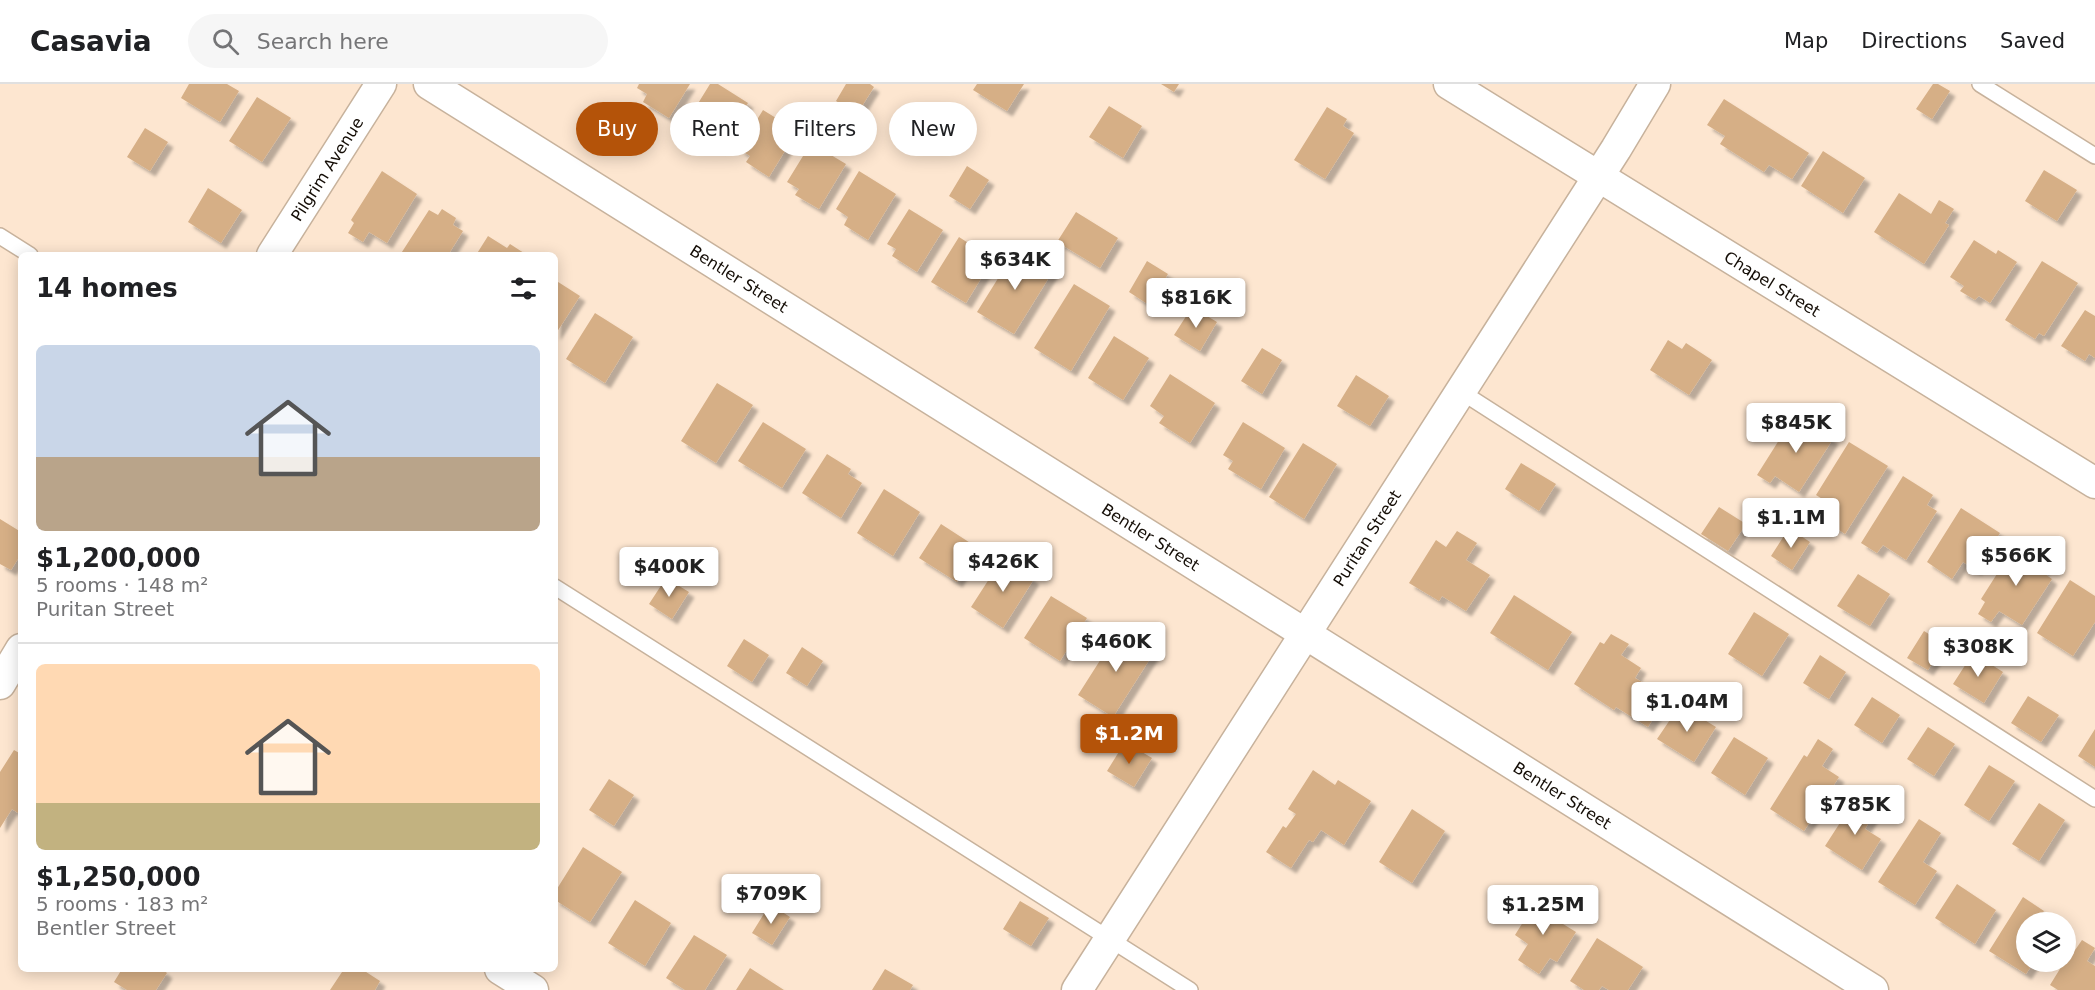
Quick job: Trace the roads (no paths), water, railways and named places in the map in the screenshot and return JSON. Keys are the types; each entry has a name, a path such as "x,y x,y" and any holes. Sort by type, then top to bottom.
{"street":[{"name":"Pilgrim Avenue","path":"274,252 381,84"},
{"name":"Bentler Street","path":"429,84 1873,990"},
{"name":"Chapel Street","path":"1449,84 2095,483"},
{"name":"Puritan Street","path":"1077,990 1655,84"},
{"path":"505,972 533,990"}],"lane":[{"path":"1980,84 2095,156"},
{"path":"0,236 25,252"},
{"path":"1460,391 2095,799"},
{"path":"558,589 1190,990"}]}
